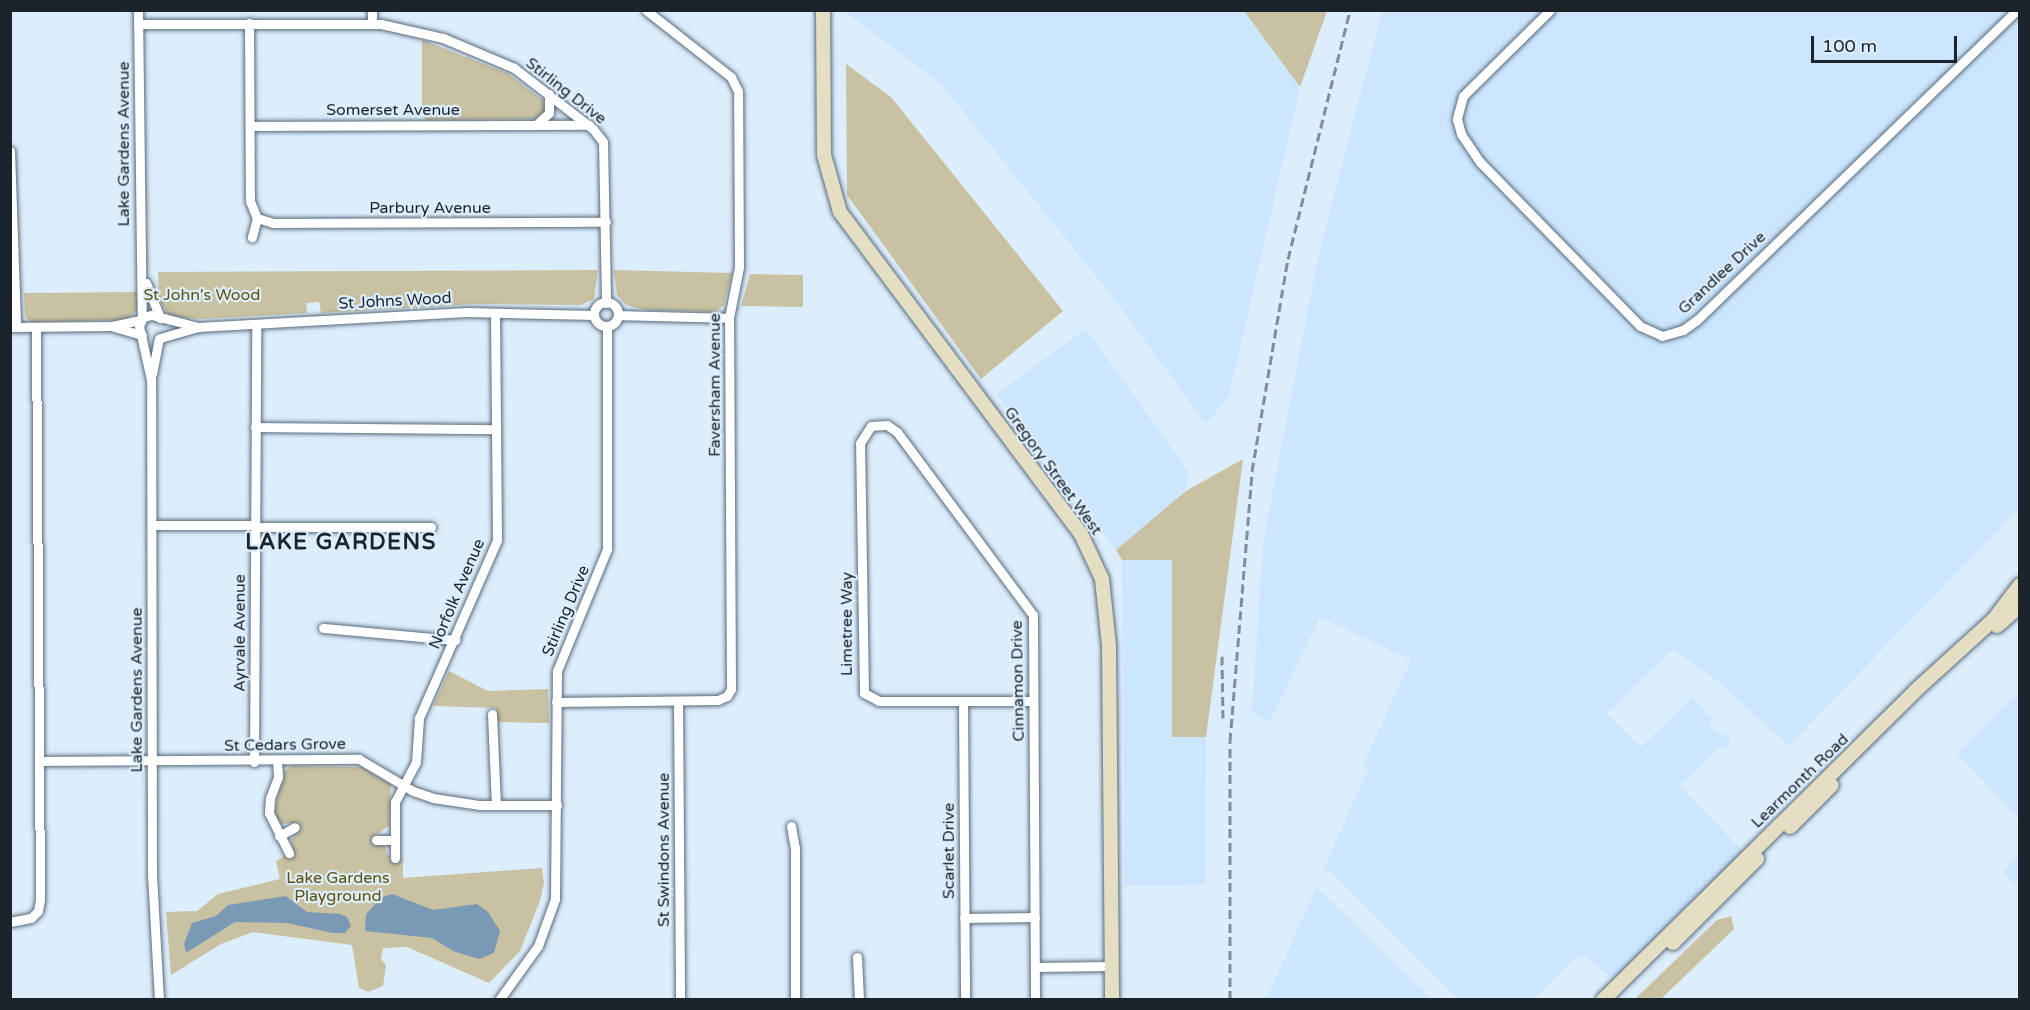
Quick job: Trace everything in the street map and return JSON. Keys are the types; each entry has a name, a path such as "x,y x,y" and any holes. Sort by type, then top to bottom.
{"main road":[{"name":"Gregory Street West","path":"823,10 824,155 840,212 1075,526 1102,579 1109,646 1112,999"},
{"name":"Learmonth Road","path":"1610,998 1717,893 1915,691 1994,620 2019,585"},
{"name":"Learmonth Road","path":"1743,866 2019,606"}],"street":[{"name":"Lake Gardens Avenue","path":"138,10 139,225 144,278 142,319"},
{"path":"372,10 372,23"},
{"name":"Faversham Avenue","path":"646,10 730,77 737,88 739,267 729,318 731,682 728,695 720,700 678,700"},
{"name":"Grandlee Drive","path":"1550,10 1463,96 1457,119 1461,134 1480,162 1640,326 1662,336 1683,330 1697,320 2017,10"},
{"path":"249,23 250,204 257,218 252,237"},
{"name":"Stirling Drive","path":"138,24 372,23 424,33 466,47 511,66 589,125 604,144 606,303"},
{"path":"535,125 549,113 549,94"},
{"name":"Somerset Avenue","path":"250,126 589,125"},
{"path":"10,151 14,168 13,327 111,327 152,315 160,318 164,327 159,338 142,336 111,327"},
{"name":"Parbury Avenue","path":"257,218 273,223 606,222"},
{"path":"10,276 15,293"},
{"name":"Lake Gardens Avenue","path":"144,278 160,318"},
{"path":"606,303 613,305 618,315 616,321 607,326 599,324 594,315 599,305 606,303"},
{"name":"St Johns Wood","path":"159,338 198,327 495,313 594,315"},
{"name":"Norfolk Avenue","path":"395,858 395,802 416,762 420,714 497,540 495,313"},
{"path":"618,315 729,318"},
{"name":"St Johns Wood","path":"160,318 198,327"},
{"path":"142,319 142,336"},
{"name":"Ayrvale Avenue","path":"254,762 256,324"},
{"name":"Stirling Drive","path":"499,999 534,952 551,917 557,882 556,702 560,661 607,549 607,326"},
{"path":"10,922 28,920 39,908 36,327"},
{"name":"Lake Gardens Avenue","path":"142,336 151,380 152,891 159,999"},
{"name":"Lake Gardens Avenue","path":"151,380 159,338"},
{"name":"Cinnamon Drive","path":"874,425 887,425 897,432 1029,606 1033,619 1035,999"},
{"name":"Limetree Way","path":"874,425 864,433 860,442 862,688 867,697 877,701 1033,701"},
{"path":"255,427 495,429"},
{"path":"152,525 431,527"},
{"path":"322,628 454,640"},
{"path":"556,702 678,700"},
{"name":"St Swindons Avenue","path":"678,700 680,999"},
{"name":"Scarlet Drive","path":"963,701 965,999"},
{"path":"492,714 496,805"},
{"name":"St Cedars Grove","path":"39,761 254,762 359,759 404,785 433,798 496,805 557,805"},
{"path":"277,761 278,777 269,809 279,836 289,853"},
{"path":"791,826 795,848 795,999"},
{"path":"279,836 295,827"},
{"path":"376,840 394,840"},
{"path":"964,918 1035,917"},
{"path":"857,957 859,999"},
{"path":"1035,967 1112,966"}],"shaded area":[{"path":"844,11 1244,11 1300,87 1229,396 1206,424 1112,296 941,84"},
{"path":"1382,11 2019,11 2019,508 1789,746 1719,682 1673,649 1607,713 1641,747 1692,697 1713,720 1709,725 1720,736 1724,733 1732,741 1724,749 1721,746 1680,785 1747,856 1624,979 1609,976 1586,956 1576,957 1534,999 1457,999 1332,873 1323,870 1369,768 1363,765 1411,660 1320,617 1270,721 1252,712 1263,543 1318,257"},
{"path":"1086,329 1188,471 1186,491 1116,550 997,394"},
{"path":"1172,559 1172,737 1206,737 1205,885 1125,886 1122,560"},
{"path":"2019,693 2019,819 1957,754"},
{"path":"2019,852 2019,877 2014,883 2003,872"},
{"path":"1317,887 1431,999 1266,999"},
{"path":"392,894 433,910 477,904 488,912 500,931 494,953 479,959 453,951 432,938 365,931 366,914 382,897"},
{"path":"286,896 307,912 340,914 347,917 351,926 345,933 333,933 287,923 235,922 186,953 184,944 192,923 216,916 228,905"}],"green space":[{"path":"1244,11 1327,11 1300,87"},
{"path":"422,40 507,73 544,101 546,112 535,119 426,120 422,114"},
{"path":"846,64 891,97 1063,311 981,379 847,195"},
{"name":"St John's Wood","path":"598,270 594,299 581,305 475,304 321,313 319,302 306,303 307,313 202,319 169,317 159,298 158,272"},
{"path":"614,270 732,273 724,305 716,312 646,310 626,305 617,295"},
{"path":"750,274 803,275 803,307 741,306"},
{"path":"138,292 137,311 125,320 31,322 25,317 24,293"},
{"path":"1243,459 1206,737 1172,737 1172,560 1122,560 1116,550 1186,491"},
{"path":"449,671 488,691 548,689 549,723 498,722 496,708 433,706"},
{"name":"Lake Gardens Playground","path":"291,766 362,767 391,784 389,826 375,835 375,844 385,847 390,859 403,859 403,878 542,868 544,883 540,901 520,951 489,983 407,947 383,948 381,959 386,965 383,986 368,992 359,988 352,945 253,932 221,944 171,975 166,912 197,911 218,894 280,879 276,861 293,851 291,840 298,831 294,823 281,824 274,814 283,772"},
{"path":"1731,916 1734,929 1661,999 1635,999 1717,920"}],"railway":[{"path":"1230,1000 1230,741 1252,471 1288,259 1350,10"},
{"path":"1222,656 1223,718"}],"district":[{"name":"LAKE GARDENS","path":"341,543"}]}
